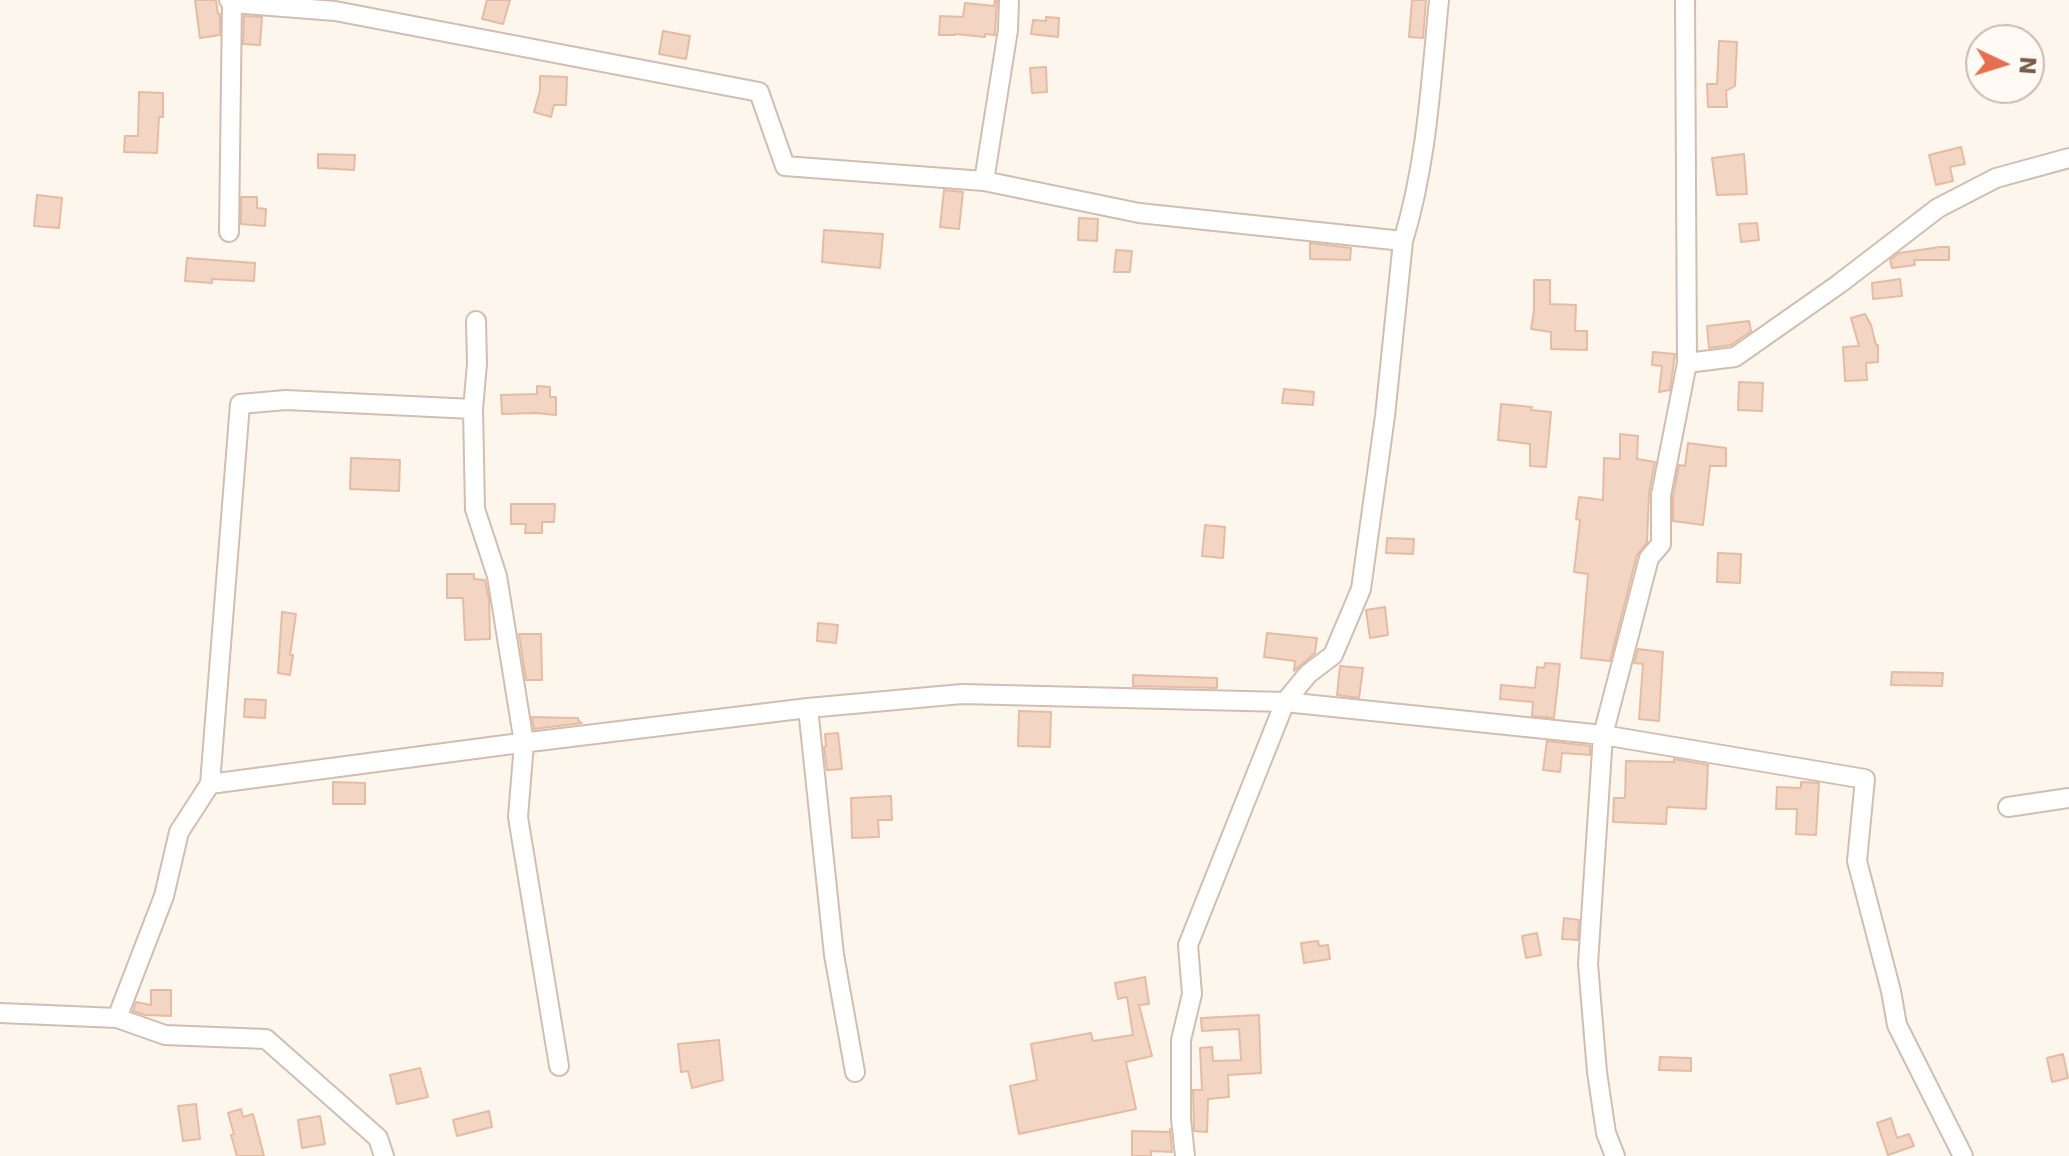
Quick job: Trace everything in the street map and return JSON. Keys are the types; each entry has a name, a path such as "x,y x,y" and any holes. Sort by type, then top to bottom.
{"street":[{"path":"984,181 1008,30 1009,0"},
{"path":"1185,1156 1181,1119 1181,1040 1192,994 1188,945 1285,702 1308,674 1333,655 1361,589 1385,416 1403,241 1426,136 1439,0"},
{"path":"1615,1156 1606,1133 1597,1072 1588,964 1603,735 1649,558 1661,544 1661,495 1687,363 1685,0"},
{"path":"229,232 230,2 335,11 759,92 785,166 984,181 1139,213 1403,241"},
{"path":"1687,363 1735,357 1839,284 1938,208 1996,178 2069,158"},
{"path":"476,321 477,364 473,409 475,509 497,576 524,743 518,817 559,1066"},
{"path":"117,1018 164,896 179,832 210,784 240,404 286,400 473,409"},
{"path":"210,784 808,708 962,694 1285,702 1603,735 1865,779 1857,861 1897,1025 1963,1156"},
{"path":"808,708 834,955 855,1072"},
{"path":"2008,807 2069,798"},
{"path":"0,1013 117,1018 165,1035 266,1039 378,1138 384,1156"}],"building":[{"path":"195,0 216,0 220,35 200,38"},
{"path":"487,0 510,0 503,24 482,19"},
{"path":"995,0 995,35 939,35 940,16 963,17 965,3 994,6"},
{"path":"1412,0 1426,0 1423,38 1409,37"},
{"path":"244,16 262,17 260,45 243,44"},
{"path":"1046,17 1059,18 1058,37 1031,34 1033,20 1046,21"},
{"path":"663,31 690,36 686,59 659,54"},
{"path":"1719,41 1737,42 1735,86 1726,91 1727,107 1708,107 1707,84 1717,84"},
{"path":"1046,67 1047,92 1032,93 1030,68"},
{"path":"540,76 567,77 566,105 554,105 551,117 534,112 540,91"},
{"path":"139,92 163,93 157,153 124,152 125,136 138,136"},
{"path":"1961,147 1965,164 1950,167 1953,181 1936,185 1929,155"},
{"path":"318,154 355,155 354,170 318,168"},
{"path":"1744,154 1747,194 1717,195 1712,158"},
{"path":"944,190 963,192 959,229 940,227"},
{"path":"37,195 62,198 59,228 34,226"},
{"path":"241,197 257,197 257,208 266,209 265,226 241,224"},
{"path":"1079,218 1098,219 1097,241 1078,240"},
{"path":"1757,223 1759,240 1741,242 1739,224"},
{"path":"824,230 883,234 880,268 822,262"},
{"path":"1310,243 1351,248 1350,260 1310,259"},
{"path":"1949,247 1949,260 1914,260 1915,265 1892,268 1890,260 1899,253"},
{"path":"1116,250 1132,251 1130,272 1114,272"},
{"path":"187,258 255,263 254,281 185,281"},
{"path":"1900,279 1902,296 1873,299 1872,283"},
{"path":"1534,280 1550,280 1550,304 1576,305 1575,331 1587,331 1587,350 1551,349 1551,332 1531,329"},
{"path":"1865,314 1878,345 1878,362 1866,363 1867,380 1845,381 1843,347 1859,346 1851,318"},
{"path":"1749,321 1751,331 1731,345 1709,348 1707,326"},
{"path":"1653,352 1675,354 1670,390 1659,392 1662,366 1652,365"},
{"path":"1739,382 1763,383 1762,411 1738,410"},
{"path":"537,386 550,387 550,397 556,397 556,415 502,414 501,395 537,394"},
{"path":"1284,389 1314,392 1313,405 1282,403"},
{"path":"1501,404 1551,412 1546,467 1530,466 1530,444 1498,440"},
{"path":"1620,434 1638,436 1637,459 1655,462 1649,493 1647,542 1637,555 1610,661 1581,658 1588,574 1574,572 1580,520 1576,519 1579,497 1603,500 1604,458 1620,459"},
{"path":"1688,443 1726,448 1726,466 1710,466 1703,525 1673,521 1673,496 1679,465 1685,466"},
{"path":"351,458 400,460 399,491 350,489"},
{"path":"511,504 555,504 554,522 542,522 542,533 525,533 526,524 511,524"},
{"path":"1205,525 1225,527 1223,558 1202,556"},
{"path":"1387,538 1414,539 1413,554 1386,553"},
{"path":"1718,553 1741,554 1740,583 1717,582"},
{"path":"447,574 474,574 474,579 485,580 490,639 465,640 463,598 447,598"},
{"path":"1385,607 1388,635 1370,638 1366,610"},
{"path":"282,612 296,614 290,675 278,673"},
{"path":"818,623 838,625 836,643 817,641"},
{"path":"1267,633 1317,638 1315,653 1294,671 1295,661 1264,657"},
{"path":"519,634 541,634 542,680 526,680"},
{"path":"1638,649 1663,652 1659,721 1639,719 1643,664 1634,663"},
{"path":"1545,663 1560,664 1554,718 1532,716 1533,702 1500,699 1501,685 1535,688 1537,667 1544,668"},
{"path":"1340,666 1363,668 1359,698 1337,695"},
{"path":"1892,672 1943,673 1942,686 1891,685"},
{"path":"1133,675 1217,678 1217,688 1133,686"},
{"path":"245,699 266,700 265,718 244,717"},
{"path":"1019,711 1051,712 1050,747 1018,746"},
{"path":"532,717 578,718 582,723 534,729"},
{"path":"838,733 842,769 827,770 825,734"},
{"path":"1547,741 1590,746 1590,755 1562,753 1560,772 1543,770"},
{"path":"1674,759 1708,765 1706,809 1667,807 1666,824 1613,822 1614,798 1625,798 1626,761 1674,762"},
{"path":"333,782 365,783 365,804 333,804"},
{"path":"1801,782 1819,783 1816,835 1796,834 1797,809 1776,809 1777,787 1801,788"},
{"path":"891,796 892,820 878,820 879,837 852,838 851,798"},
{"path":"1564,918 1579,920 1578,940 1562,939"},
{"path":"1537,933 1541,955 1526,958 1522,936"},
{"path":"1318,941 1319,946 1328,945 1330,959 1304,963 1301,943"},
{"path":"1145,977 1149,1004 1139,1005 1152,1056 1126,1062 1136,1109 1019,1134 1010,1086 1037,1080 1031,1044 1091,1033 1093,1041 1133,1035 1127,997 1118,999 1115,983"},
{"path":"151,990 171,990 171,1016 145,1015 133,1011 136,1002 151,1005"},
{"path":"1259,1015 1261,1073 1228,1075 1229,1097 1208,1099 1207,1132 1194,1131 1193,1090 1202,1090 1200,1048 1212,1047 1213,1061 1241,1060 1239,1029 1202,1031 1201,1018"},
{"path":"719,1040 723,1080 692,1088 688,1071 681,1072 678,1044"},
{"path":"2063,1054 2068,1078 2052,1082 2047,1058"},
{"path":"1660,1057 1691,1058 1691,1071 1659,1070"},
{"path":"420,1068 428,1097 397,1104 390,1075"},
{"path":"196,1104 200,1139 183,1141 178,1106"},
{"path":"241,1109 243,1117 253,1114 264,1156 237,1156 228,1113"},
{"path":"489,1111 492,1127 457,1136 453,1120"},
{"path":"320,1116 325,1144 302,1148 298,1120"},
{"path":"1891,1118 1897,1138 1909,1134 1914,1146 1888,1155 1877,1123"},
{"path":"1170,1129 1172,1152 1151,1151 1151,1156 1132,1156 1132,1131 1170,1132"}]}
